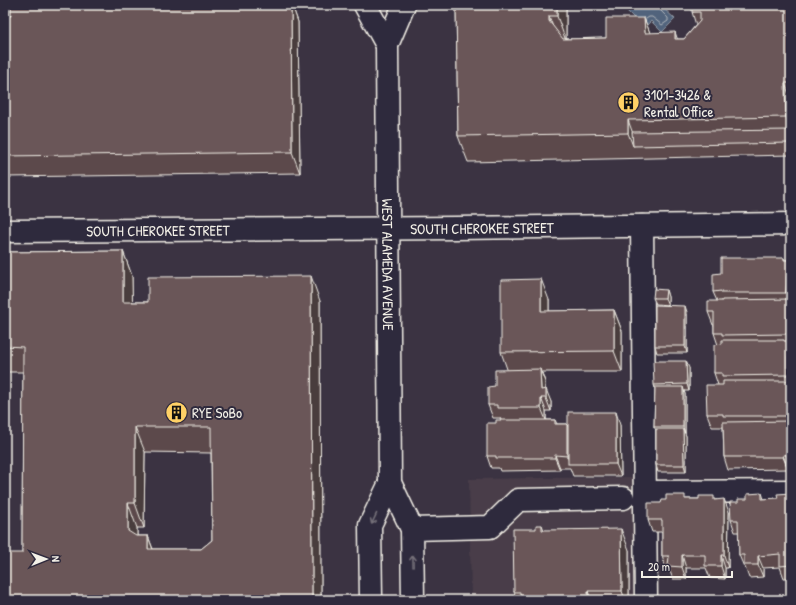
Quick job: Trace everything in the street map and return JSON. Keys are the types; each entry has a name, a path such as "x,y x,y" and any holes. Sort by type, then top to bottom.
{"street":[{"name":"WEST ALAMEDA AVENUE","path":"365,5 387,46"},
{"name":"WEST ALAMEDA AVENUE","path":"404,5 387,46 390,483 412,529 413,600"},
{"name":"SOUTH CHEROKEE STREET","path":"5,231 388,229 791,224"},
{"path":"642,226 646,600"},
{"name":"WEST ALAMEDA AVENUE","path":"371,600 370,525 390,483"},
{"path":"645,492 791,491"},
{"path":"412,529 490,527 518,500 623,498"}],"shaded area":[{"path":"636,477 636,600 471,600 469,479"}],"water":[{"path":"621,5 660,5 675,19 662,32 651,21 644,28"}],"building":[{"path":"11,5 291,5 292,152 5,156 5,16 11,16"},
{"name":"3101-3426 & Rental Office","path":"456,5 557,5 557,16 549,16 549,21 563,39 606,38 606,18 644,18 645,33 675,32 675,39 684,39 700,21 700,12 692,12 692,5 791,5 791,83 785,83 786,117 628,120 628,133 458,136"},
{"path":"791,130 790,143 633,146 632,132"},
{"name":"RYE SoBo","path":"123,251 123,302 148,302 148,277 311,276 312,600 5,600 5,553 22,553 23,347 5,346 5,252","holes":["135,427 211,427 212,540 201,549 148,549 148,536 136,536 128,531 128,503 135,503"]},
{"path":"721,258 784,258 784,260 791,260 791,276 787,276 786,293 713,292 713,274 721,273"},
{"path":"541,279 541,311 614,310 614,351 501,352 501,280"},
{"path":"654,289 666,290 665,298 653,298"},
{"path":"791,299 791,317 787,317 787,334 722,335 722,333 714,333 714,312 708,312 708,301"},
{"path":"655,305 685,306 685,346 655,346"},
{"path":"722,340 791,341 791,356 788,356 788,375 722,376 722,373 714,373 714,345 722,344"},
{"path":"653,361 686,361 687,384 654,385"},
{"path":"540,369 541,390 546,389 546,398 541,398 541,408 497,408 497,405 488,405 488,387 495,386 495,370"},
{"path":"723,381 791,381 791,399 788,399 789,416 723,416 723,414 707,414 706,385 723,385"},
{"path":"655,387 683,387 683,427 654,427"},
{"path":"568,412 616,412 616,464 568,464"},
{"path":"496,420 555,420 555,424 567,424 567,456 555,455 555,458 496,458 496,456 487,456 487,423 496,423"},
{"path":"791,421 791,438 787,438 787,455 783,455 783,457 724,457 723,422"},
{"path":"656,429 683,429 684,465 656,465"},
{"path":"762,493 762,499 778,498 777,494 791,493 791,565 780,566 780,554 758,556 758,565 744,565 744,555 739,555 738,520 731,520 730,502 738,502 738,499 747,499 747,494"},
{"path":"666,495 685,495 685,499 699,499 699,496 714,496 714,500 724,499 724,555 721,555 721,566 705,566 705,555 682,555 682,567 668,566 669,556 662,556 662,520 648,520 648,503 661,503 662,500 666,500"},
{"path":"536,525 542,525 542,530 621,529 622,591 588,591 588,600 514,600 514,598 520,598 520,592 514,592 513,529 536,529"},
{"path":"744,598 759,598 759,600 744,600"},
{"path":"781,598 791,598 791,600 781,600"},
{"path":"683,599 683,600 668,600"},
{"path":"718,599 718,600 704,600"}],"place":[{"name":"3101-3426 & Rental Office","path":"629,103"},
{"name":"RYE SoBo","path":"176,412"}]}
